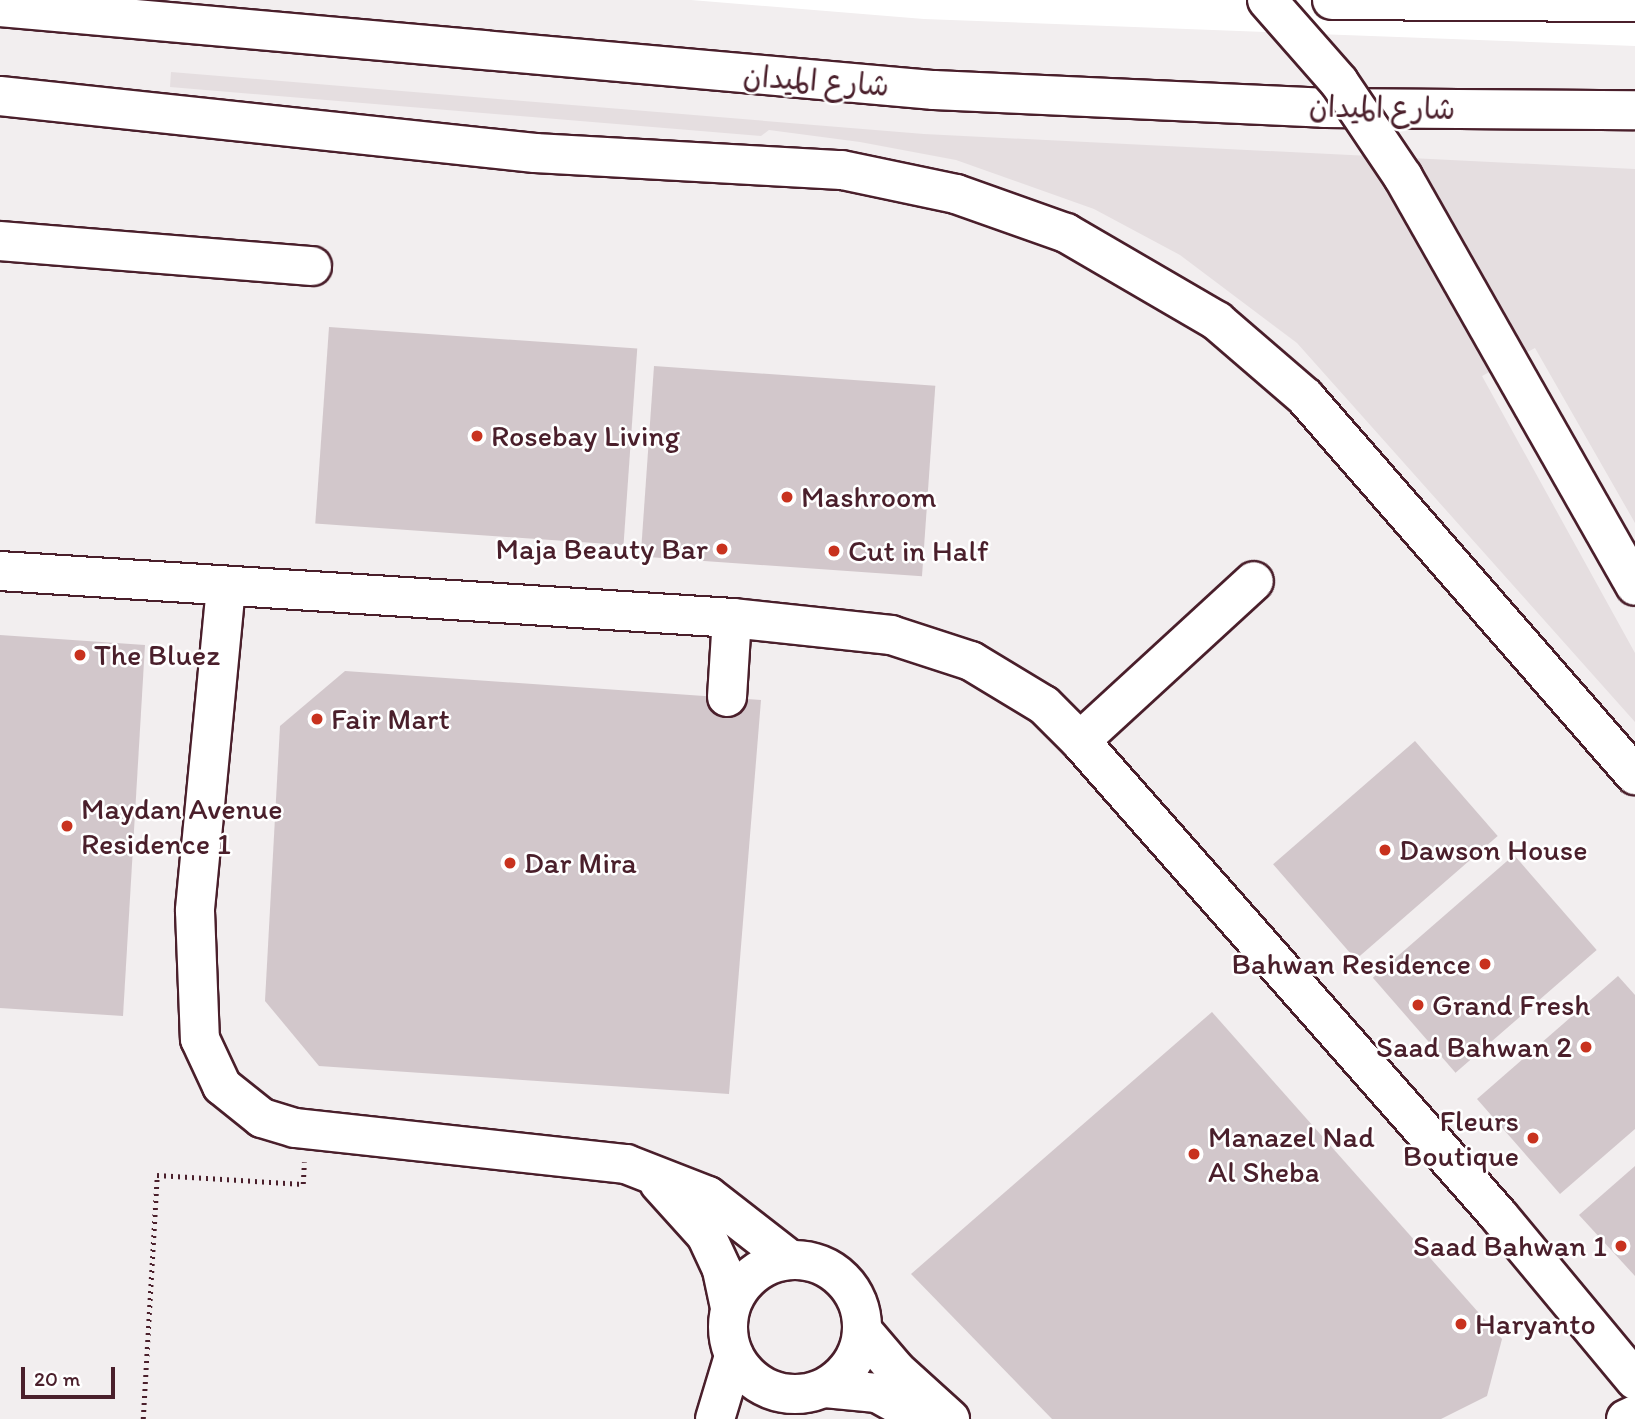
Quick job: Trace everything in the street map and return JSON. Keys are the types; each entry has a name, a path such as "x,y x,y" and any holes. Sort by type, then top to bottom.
{"main road":[{"path":"1267,0 1339,82 1403,177 1635,586"},
{"path":"1334,0 1635,2"},
{"name":"شارع الميدان","path":"0,7 934,90 1324,108 1635,110"},
{"path":"0,96 535,153 842,170 956,194 1066,233 1207,315 1305,397 1635,775"},
{"path":"0,241 312,266"},
{"path":"0,571 732,618 923,643 1009,680 1080,741 1499,1216 1635,1380"},
{"path":"1080,741 1254,581"},
{"path":"226,587 195,911 180,988 179,1039 186,1077 209,1112 226,1126 265,1142 305,1146 402,1140"},
{"path":"727,697 732,618"},
{"path":"195,911 200,1039 222,1086 247,1110 278,1124 402,1140 601,1159 644,1171 708,1196 789,1259"},
{"path":"644,1171 683,1203 706,1235 730,1308 729,1341 734,1356 755,1381 801,1401 877,1393 900,1401 924,1419"},
{"path":"730,1308 758,1270 789,1259 820,1264 846,1282 860,1309 862,1329 848,1368 801,1401"},
{"path":"862,1329 895,1370 950,1419"},
{"path":"715,1419 734,1356"},
{"path":"1626,1419 1635,1415"}],"path":[{"path":"143,1419 158,1175 303,1185 305,1146"}],"shaded area":[{"path":"0,0 691,0 924,19 1635,46 1635,1419 0,1419"},
{"path":"171,72 924,134 1635,169 1635,523 1535,348 1482,376 1635,653 1635,722 1297,343 1180,255 1094,209 956,160 860,142 769,130 761,136 170,87"}],"building":[{"name":"Rosebay Living","path":"329,327 637,349 624,545 315,524"},
{"name":"Mashroom","path":"654,366 935,386 922,576 641,557"},
{"name":"Maydan Avenue Residence 1","path":"0,635 145,645 123,1016 0,1008"},
{"name":"Dar Mira","path":"345,671 761,700 729,1094 319,1066 265,1001 280,726"},
{"name":"Dawson House","path":"1415,741 1498,836 1356,959 1273,864"},
{"name":"Bahwan Residence","path":"1514,855 1597,950 1456,1073 1373,978"},
{"name":"Saad Bahwan 2","path":"1618,976 1635,995 1635,1129 1560,1194 1477,1099"},
{"name":"Manazel Nad Al Sheba","path":"1212,1012 1502,1339 1487,1396 1441,1419 1052,1419 911,1274"},
{"name":"Saad Bahwan 1","path":"1635,1166 1635,1276 1579,1215"}],"place":[{"name":"Rosebay Living","path":"477,436"},
{"name":"Mashroom","path":"787,497"},
{"name":"Maja Beauty Bar","path":"722,549"},
{"name":"Cut in Half","path":"834,551"},
{"name":"The Bluez","path":"80,655"},
{"name":"Fair Mart","path":"317,719"},
{"name":"Maydan Avenue Residence 1","path":"67,826"},
{"name":"Dawson House","path":"1385,850"},
{"name":"Dar Mira","path":"510,863"},
{"name":"Bahwan Residence","path":"1485,964"},
{"name":"Grand Fresh","path":"1418,1005"},
{"name":"Saad Bahwan 2","path":"1586,1047"},
{"name":"Fleurs Boutique","path":"1533,1138"},
{"name":"Manazel Nad Al Sheba","path":"1194,1154"},
{"name":"Saad Bahwan 1","path":"1621,1246"},
{"name":"Haryanto","path":"1461,1324"}]}
